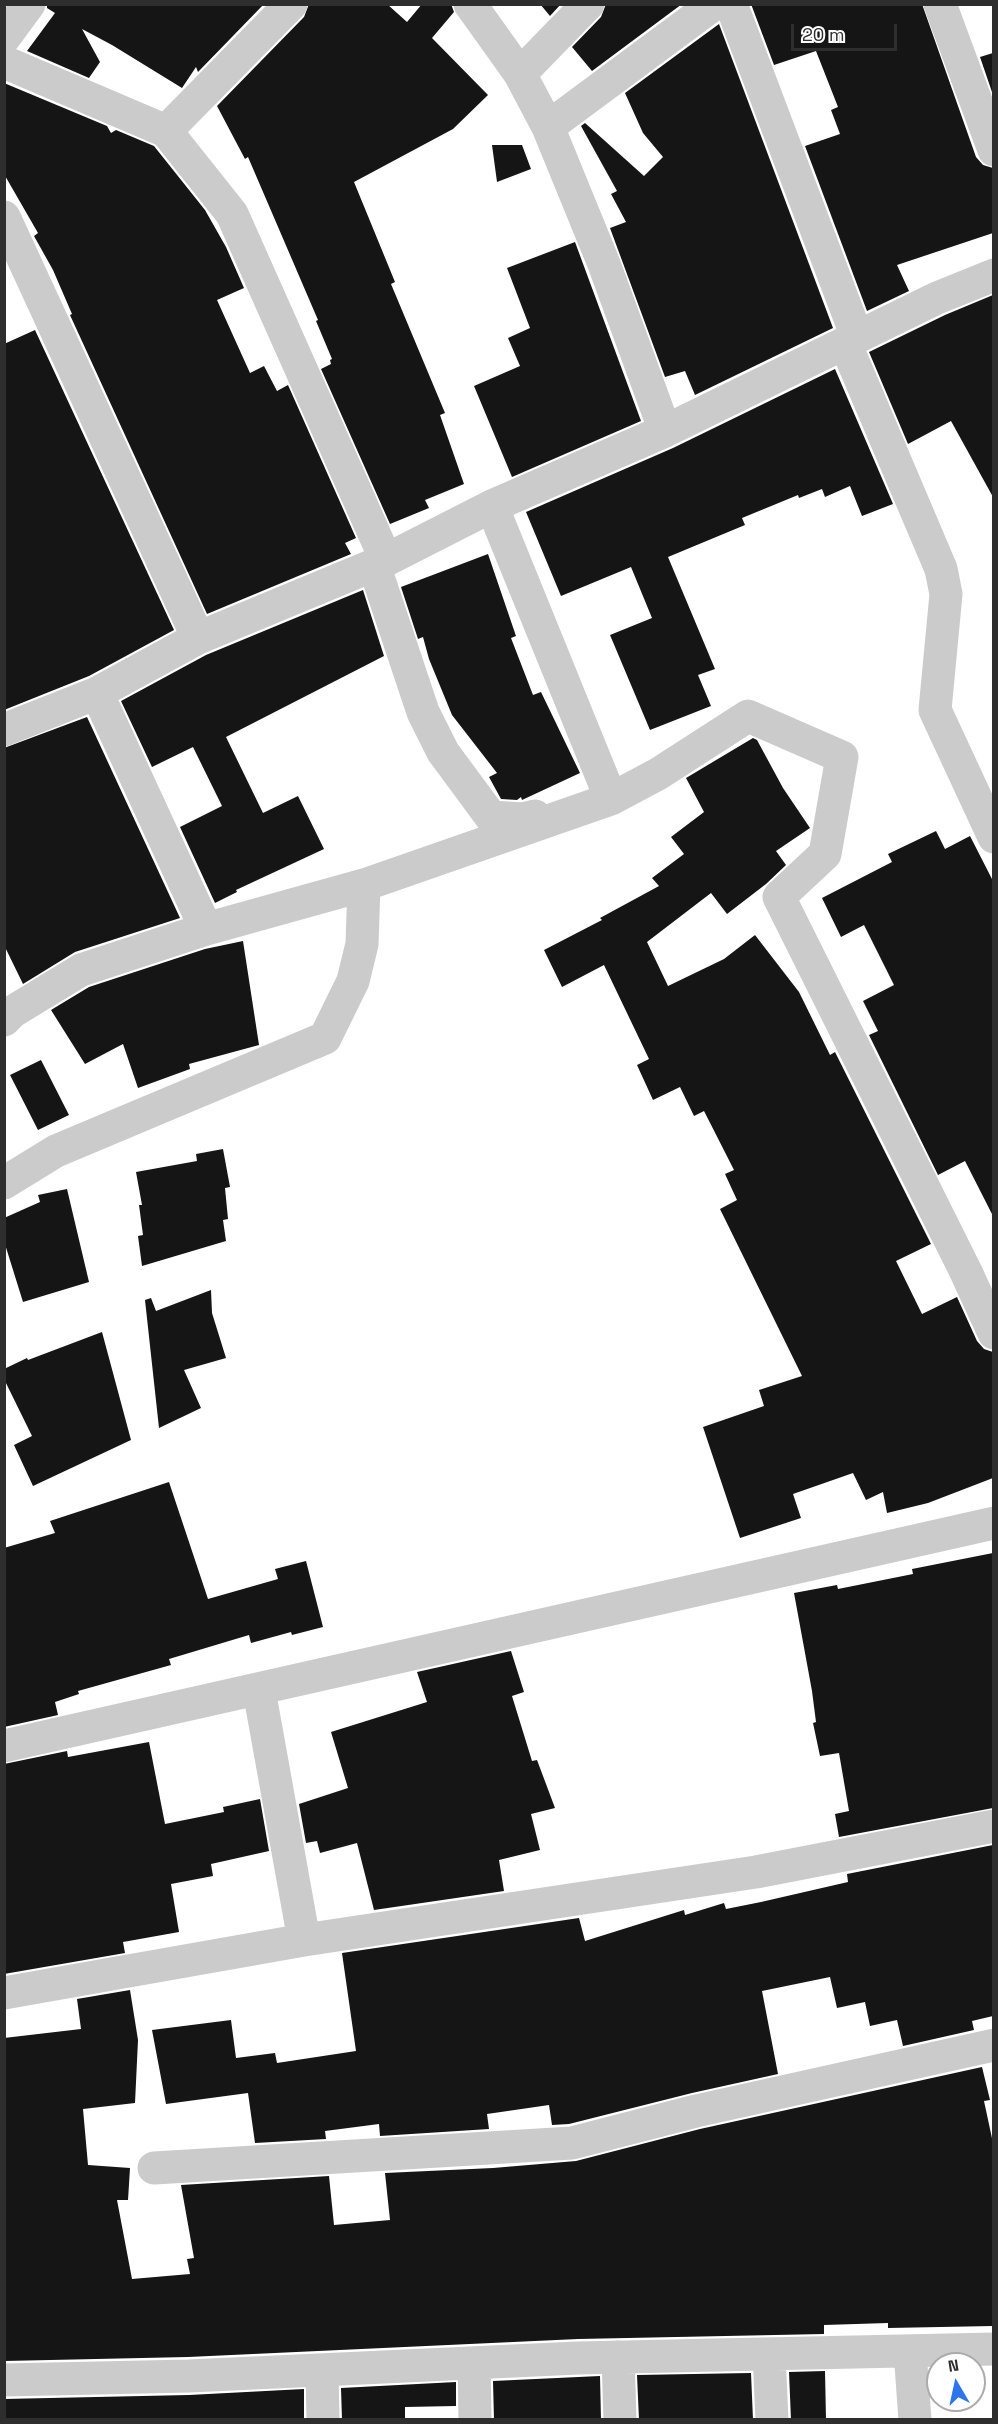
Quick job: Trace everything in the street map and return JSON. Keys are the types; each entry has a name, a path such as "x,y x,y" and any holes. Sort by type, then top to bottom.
{"street":[{"path":"4,38 29,4"},
{"path":"166,131 291,4"},
{"path":"470,4 520,74 548,128 604,264 665,431"},
{"path":"520,74 588,4"},
{"path":"548,128 714,4"},
{"path":"732,4 851,340 941,569 946,594 935,710 993,837"},
{"path":"940,4 993,150"},
{"path":"4,62 166,131 232,214 380,562 427,721 443,752 491,817 523,819 611,799"},
{"path":"4,217 198,638"},
{"path":"6,726 97,693 198,638 380,562 492,506 665,431 937,298 993,275"},
{"path":"492,506 611,799"},
{"path":"97,693 206,930"},
{"path":"7,1010 81,970 206,930 364,885 611,799 658,774 748,716 842,758 825,854 779,897 966,1272 993,1333"},
{"path":"4,1183 56,1151 325,1038 353,981 362,944 364,885"},
{"path":"4,1746 993,1523"},
{"path":"259,1690 304,1940"},
{"path":"4,1993 304,1940 756,1872 993,1826"},
{"path":"154,2168 572,2143 696,2111 993,2045"},
{"path":"4,2380 189,2376 618,2357 993,2349"},
{"path":"910,2351 915,2420"},
{"path":"769,2354 772,2420"},
{"path":"618,2357 620,2420"},
{"path":"474,2364 475,2420"},
{"path":"322,2371 323,2420"}],"building":[{"path":"47,4 264,4 198,72 196,67 182,88 82,29 100,62 89,78 27,51 55,13 47,8"},
{"path":"309,4 387,4 407,22 422,4 451,4 454,12 432,38 488,95 453,129 354,182 395,282 391,284 445,413 440,415 464,484 425,500 429,508 390,524 321,369 331,364 332,359 316,321 318,320 248,157 245,159 217,106 304,17"},
{"path":"540,4 561,4 550,16"},
{"path":"606,4 682,4 592,71 572,47 601,17"},
{"path":"751,4 922,4 976,157 983,165 993,168 993,233 897,265 909,291 867,311 805,146 840,134 831,110 838,107 816,51 774,65"},
{"path":"719,24 833,328 695,395 685,371 665,377 610,228 626,222 611,194 617,191 581,126 585,123 644,176 663,157 643,133 625,93"},
{"path":"993,53 993,95 980,57"},
{"path":"4,83 107,126 111,133 116,130 154,146 205,210 226,247 244,288 217,300 250,373 264,366 277,391 288,385 356,538 345,543 351,554 207,614 70,315 72,314 53,270 34,236 38,233 4,174"},
{"path":"492,145 522,145 531,169 497,182"},
{"path":"575,242 641,421 512,477 474,386 520,366 508,338 530,328 507,268"},
{"path":"993,295 993,497 951,421 908,444 869,352 945,315"},
{"path":"35,330 174,630 89,676 4,710 4,344"},
{"path":"835,369 893,504 862,516 850,486 825,497 822,489 799,498 798,495 742,518 745,525 668,557 715,669 698,675 711,706 650,730 610,635 652,618 631,567 561,596 526,512 673,448"},
{"path":"488,554 516,636 511,638 533,695 541,692 580,773 522,800 521,797 517,800 501,799 489,777 497,773 452,715 429,659 423,637 418,639 401,587"},
{"path":"363,590 384,656 226,737 263,813 298,796 324,849 236,890 237,892 215,903 180,827 222,806 193,747 152,767 121,701 206,655"},
{"path":"87,717 180,918 75,952 23,984 4,945 4,748"},
{"path":"753,738 757,740 783,788 810,828 776,851 786,865 766,884 727,914 711,893 647,942 668,986 724,959 755,935 799,992 830,1055 835,1052 931,1244 896,1261 922,1314 957,1297 977,1341 984,1349 993,1352 993,1478 928,1503 887,1513 883,1492 866,1500 853,1473 793,1494 801,1518 740,1538 703,1427 764,1406 759,1390 802,1376 720,1209 737,1200 725,1174 734,1170 704,1111 694,1116 680,1087 653,1100 637,1065 649,1059 604,965 562,987 544,950 602,920 600,918 659,886 652,878 684,854 671,837 704,812 686,778"},
{"path":"936,831 945,849 970,836 993,881 993,1216 965,1161 938,1175 869,1035 878,1031 863,1001 894,985 864,925 841,937 822,898 892,862 888,854"},
{"path":"243,941 259,1045 189,1064 190,1069 138,1088 123,1044 85,1064 51,1010 89,987 205,949"},
{"path":"41,1060 69,1115 38,1130 10,1075"},
{"path":"223,1149 230,1187 225,1188 228,1219 223,1220 226,1241 142,1266 138,1236 143,1235 139,1205 142,1205 136,1172 197,1161 196,1154"},
{"path":"67,1189 89,1282 23,1302 4,1241 4,1218 40,1202 38,1195"},
{"path":"211,1290 212,1313 226,1358 184,1370 201,1408 159,1428 145,1300 151,1298 156,1311"},
{"path":"102,1332 131,1440 33,1486 14,1445 32,1436 4,1379 4,1369 27,1358 28,1360"},
{"path":"169,1482 208,1599 278,1579 275,1569 306,1561 323,1627 292,1635 291,1632 251,1643 249,1635 169,1659 171,1665 78,1691 79,1694 55,1702 58,1715 4,1727 4,1548 55,1533 50,1521"},
{"path":"993,1553 993,1808 839,1837 835,1814 849,1811 839,1753 820,1756 813,1723 816,1722 812,1691 794,1593 837,1585 838,1589 913,1574 912,1569"},
{"path":"511,1651 524,1692 512,1696 532,1761 537,1760 555,1808 531,1814 540,1850 499,1860 504,1891 374,1910 357,1843 320,1853 317,1841 306,1843 299,1804 348,1788 331,1732 427,1702 417,1672"},
{"path":"149,1742 165,1824 224,1812 223,1807 260,1799 269,1851 211,1864 213,1876 171,1884 179,1932 123,1942 125,1953 4,1974 4,1764 67,1751 68,1757"},
{"path":"993,1845 993,2016 972,2021 974,2030 903,2046 897,2020 870,2026 865,2002 837,2008 830,1977 762,1991 778,2074 569,2124 552,2125 549,2105 487,2114 489,2129 380,2136 379,2124 325,2131 326,2139 255,2143 248,2093 166,2104 152,2030 231,2020 236,2058 275,2053 277,2063 356,2051 342,1953 579,1918 585,1941 684,1910 685,1915 724,1903 726,1909 761,1902 848,1882 847,1874"},
{"path":"130,1990 138,2040 135,2103 83,2109 88,2165 130,2168 128,2200 117,2200 132,2279 190,2274 187,2259 194,2258 181,2185 329,2176 334,2225 390,2220 385,2173 576,2161 700,2129 982,2067 990,2100 984,2101 993,2143 993,2326 888,2328 888,2323 824,2325 824,2334 578,2339 188,2357 4,2361 4,2038 81,2029 77,1999"},
{"path":"825,2371 826,2420 791,2420 789,2372"},
{"path":"751,2373 753,2420 639,2420 637,2375"},
{"path":"600,2376 601,2420 494,2420 493,2381"},
{"path":"456,2382 456,2406 405,2407 405,2419 342,2420 341,2388"},
{"path":"304,2389 304,2420 4,2420 4,2399 189,2395"}]}
